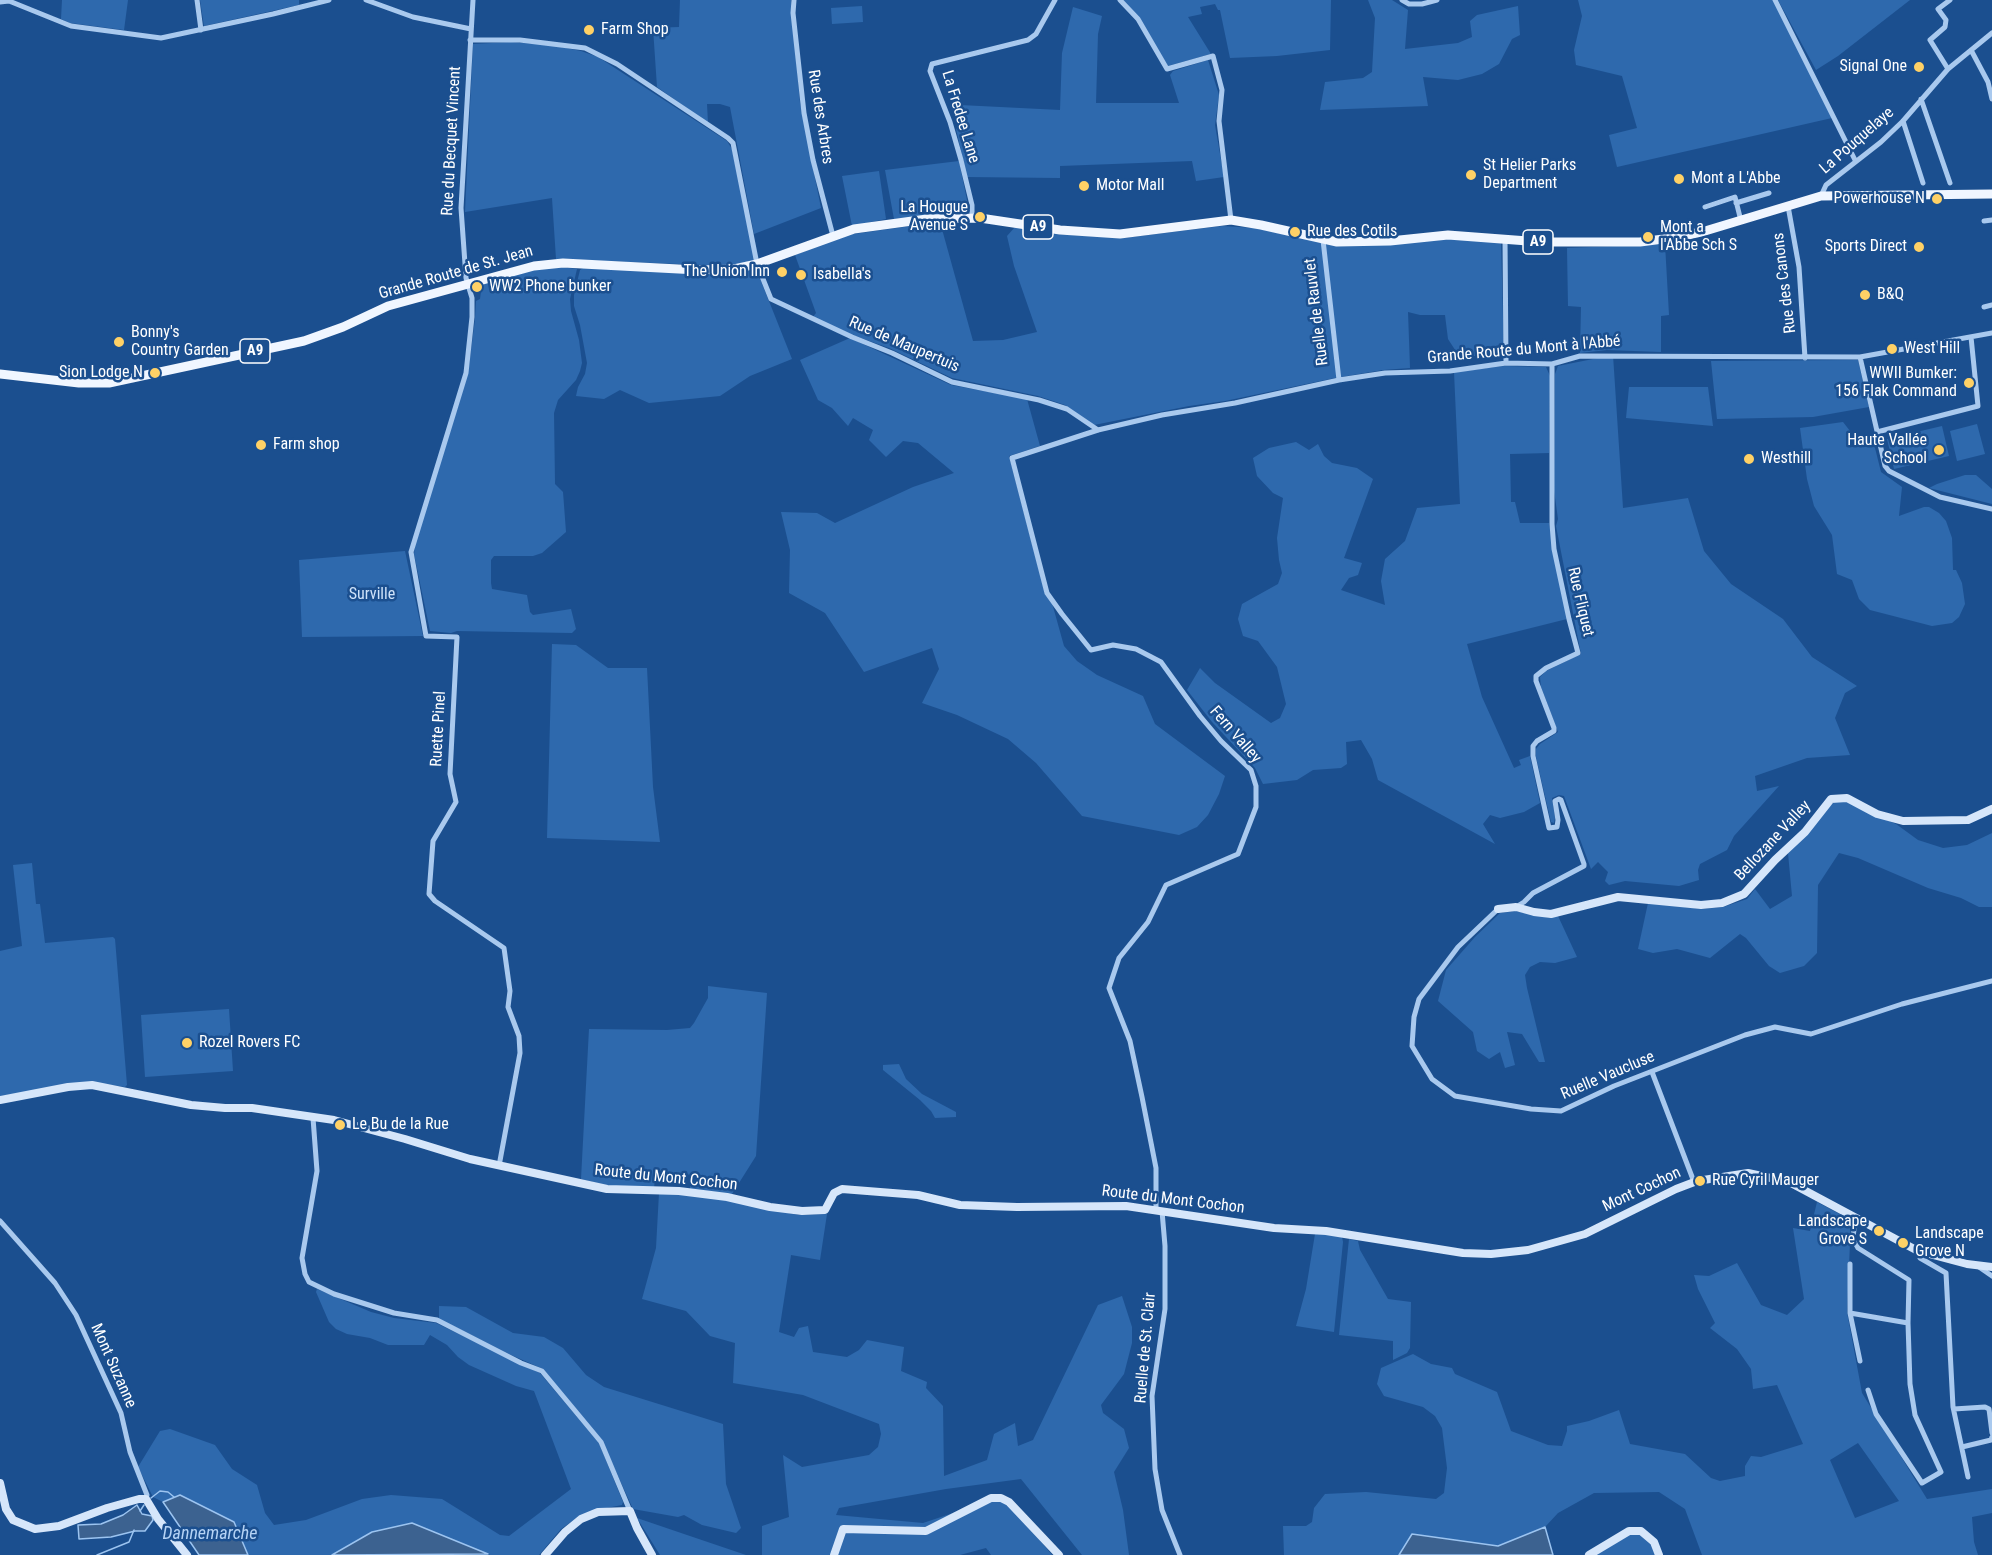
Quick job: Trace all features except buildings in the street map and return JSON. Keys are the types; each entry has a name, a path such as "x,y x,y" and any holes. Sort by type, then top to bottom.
{"main road":[{"name":"Grande Route de St. Jean","path":"0,374 79,383 109,383 304,341 343,327 388,306 468,282 548,264 698,270 734,269 757,264 854,229 927,219 972,217 1060,230 1120,234 1231,220 1323,240 1355,243 1448,234 1540,242 1640,242 1680,237 1821,196 1992,194"},
{"name":"Bellozane Valley","path":"1498,909 1516,907 1551,914 1618,897 1701,905 1722,903 1744,894 1805,832 1831,799 1847,798 1878,814 1903,821 1968,820 1992,810"},
{"name":"Route du Mont Cochon","path":"0,1100 68,1086 92,1084 191,1105 252,1108 334,1120 470,1159 607,1189 680,1191 802,1211 825,1210 834,1193 842,1189 918,1194 960,1205 1116,1206 1274,1228 1326,1231"},
{"name":"Mont Cochon","path":"1326,1231 1419,1244 1463,1253 1491,1254 1528,1250 1586,1234 1656,1198 1694,1182 1748,1173 1789,1182 1918,1251 1978,1267 1992,1267"},
{"path":"0,1483 6,1509 13,1520 35,1529 59,1526 106,1508 146,1499 158,1520 168,1529 187,1555"},
{"path":"834,1555 843,1529 926,1531 991,1498 1001,1498 1009,1502 1059,1555"},
{"path":"544,1555 565,1532 581,1519 598,1512 630,1511 652,1555"},
{"path":"1589,1555 1629,1531 1641,1531 1654,1542 1659,1555"}],"street":[{"path":"197,0 201,30"},
{"path":"0,2 9,1 71,26 161,38 330,0"},
{"path":"366,0 413,17 471,29"},
{"name":"Rue du Becquet Vincent","path":"468,282 461,208 473,0"},
{"name":"Rue des Arbres","path":"794,0 795,34 804,113 813,160 833,236"},
{"name":"La Fredee Lane","path":"972,217 972,205 961,160 950,122 930,71 932,64 1028,40 1036,34 1055,0"},
{"path":"1120,0 1138,19 1167,69 1213,56 1222,90 1218,121 1231,220"},
{"path":"1402,0 1409,4 1422,4 1437,0"},
{"path":"1776,0 1855,160"},
{"path":"1948,69 1930,40 1945,27 1946,20 1938,9 1950,0"},
{"name":"La Pouquelaye","path":"1821,196 1826,185 1855,160 1881,142 1903,121 1948,69 1992,33"},
{"name":"Rue de Maupertuis","path":"470,40 520,40 585,48 616,64 728,138 733,143 757,264 771,300 952,382 1039,400 1067,409 1098,430"},
{"path":"1971,50 1990,81 1992,99"},
{"path":"1921,99 1950,183"},
{"path":"1903,121 1923,183"},
{"path":"1736,203 1769,193"},
{"path":"1705,207 1734,197 1741,221"},
{"name":"Rue des Canons","path":"1788,206 1799,267 1805,358"},
{"path":"1984,222 1992,220"},
{"path":"1505,238 1506,363"},
{"name":"Ruelle de Rauvlet","path":"1323,240 1339,380"},
{"name":"Ruette Pinel","path":"468,282 472,298 472,317 466,373 411,552 426,636 457,637 450,774 456,802 433,841 429,894 435,901 504,948 510,991 508,1007 519,1036 520,1053 499,1166"},
{"path":"1984,307 1992,305"},
{"name":"Grande Route du Mont à l'Abbé","path":"1098,430 1162,415 1384,373 1450,371 1506,363 1552,364 1580,356 1860,357 1992,333"},
{"path":"1877,432 1978,406 1971,337"},
{"path":"1860,357 1885,466 1889,471 1940,497 1992,508"},
{"name":"Rue Fliquet","path":"1516,907 1533,892 1584,866 1559,799 1555,801 1557,827 1549,828 1533,756 1533,746 1554,731 1536,676 1546,668 1578,652 1554,549 1551,524 1552,364"},
{"name":"Fern Valley","path":"1098,430 1012,458 1047,593 1091,650 1113,645 1136,649 1161,662 1200,716 1221,741 1251,770 1256,786 1256,807 1238,854 1166,885 1148,922 1119,958 1109,988 1130,1041 1156,1168 1159,1211"},
{"name":"Ruelle Vaucluse","path":"1498,909 1458,947 1419,999 1414,1017 1412,1046 1432,1079 1455,1096 1531,1109 1561,1111 1614,1086 1745,1035 1775,1027 1811,1034 1902,1004 1992,981"},
{"path":"1652,1072 1694,1182"},
{"path":"313,1118 317,1171 302,1258 304,1274 309,1282 334,1294 393,1313 437,1320 521,1363 542,1371 601,1442 630,1511"},
{"name":"Ruelle de St. Clair","path":"1159,1211 1165,1246 1165,1309 1152,1396 1155,1469 1162,1510 1180,1555"},
{"path":"1855,1218 1853,1239 1858,1248 1909,1280 1910,1384 1915,1415 1941,1472 1922,1483 1876,1414 1868,1390"},
{"name":"Mont Suzanne","path":"0,1221 55,1283 76,1315 121,1413 130,1452 147,1495 146,1499"},
{"path":"1918,1251 1920,1258 1946,1273 1954,1410 1968,1477"},
{"path":"1850,1264 1850,1313 1860,1361"},
{"path":"1978,1267 1992,1276"},
{"path":"1850,1313 1908,1323"},
{"path":"1954,1410 1985,1407 1989,1409 1992,1435 1990,1440 1962,1447"}],"green space":[{"path":"62,0 128,0 124,30 70,23 61,19"},
{"path":"200,0 299,0 299,5 204,26"},
{"path":"680,0 791,0 800,103 821,208 754,234 730,107 707,104 708,123 657,87 653,28 679,27"},
{"path":"1122,0 1331,0 1330,50 1230,58 1220,10 1215,4 1200,7 1202,14 1188,17 1211,54 1168,66"},
{"path":"1368,0 1392,0 1408,10 1405,49 1458,43 1472,37 1470,21 1477,15 1518,6 1520,35 1512,39 1499,64 1482,74 1458,80 1423,77 1428,106 1320,110 1325,82 1363,78 1372,72 1375,18"},
{"path":"1578,0 1773,0 1832,118 1617,167 1609,135 1637,128 1622,76 1576,65 1574,50 1582,16"},
{"path":"1778,0 1910,0 1838,56 1816,70"},
{"path":"862,6 863,22 832,24 831,8"},
{"path":"1073,7 1102,16 1098,34 1096,103 1179,103 1170,75 1173,71 1208,60 1219,95 1215,125 1224,177 1196,181 1192,161 1060,166 1060,178 967,177 956,129 964,123 960,105 1060,110 1062,53"},
{"path":"511,42 551,45 598,57 727,141 732,149 755,259 752,262 729,265 702,265 556,259 552,198 465,212 473,44"},
{"path":"959,161 969,210 962,211 962,214 894,219 885,170"},
{"path":"879,171 886,219 852,226 842,176"},
{"path":"940,222 973,341 1003,340 1037,332 1014,266 1007,236 1015,227 1053,234 1123,238 1222,226 1255,228 1328,244 1360,246 1453,239 1501,242 1504,356 1459,356 1448,339 1445,315 1420,315 1408,312 1410,368 1335,378 1094,425 1065,405 1038,396 952,378 889,348 847,333 813,317 816,313 795,255 846,235"},
{"path":"1665,244 1669,315 1661,316 1661,352 1607,350 1580,353 1581,307 1568,306 1567,248"},
{"path":"553,266 577,269 570,299 582,363 576,380 558,400 554,413 555,484 563,492 566,532 542,553 533,556 494,556 491,560 491,583 492,589 527,595 530,612 533,615 571,609 576,629 572,633 430,631 414,554 415,545 469,366 476,301 480,299 482,283"},
{"path":"583,268 737,273 754,270 759,276 792,359 750,376 720,396 649,403 620,390 604,399 576,396 587,363 574,306 574,295 580,270"},
{"path":"850,338 951,385 1027,399 1040,446 1009,456 1045,593 1052,603 1064,646 1077,661 1097,675 1143,696 1155,724 1225,776 1208,815 1197,827 1179,835 1082,816 1036,763 1008,739 957,715 922,703 939,669 932,648 864,672 825,613 789,593 790,550 781,512 817,513 835,523 913,487 954,473 918,443 903,441 886,457 869,440 873,430 853,418 848,426 832,408 818,400 800,360"},
{"path":"1613,355 1623,508 1688,498 1704,551 1731,584 1783,619 1812,657 1857,686 1845,693 1835,718 1850,755 1807,758 1755,776 1757,791 1779,786 1734,836 1727,850 1700,864 1699,880 1679,886 1625,881 1609,885 1605,881 1608,872 1598,862 1591,869 1564,796 1559,795 1552,798 1555,818 1554,823 1551,822 1536,757 1536,749 1540,744 1558,732 1541,687 1540,677 1546,671 1581,654 1556,526 1558,519 1554,490 1555,374 1558,366"},
{"path":"1858,360 1869,407 1813,417 1717,419 1711,361"},
{"path":"1504,366 1546,367 1550,376 1549,453 1510,454 1511,502 1515,502 1520,523 1549,523 1567,619 1467,644 1482,697 1514,768 1521,765 1519,760 1530,756 1540,803 1524,812 1500,818 1490,815 1483,824 1495,844 1378,780 1372,759 1361,740 1346,742 1347,764 1341,768 1313,770 1297,780 1263,784 1255,768 1212,722 1187,690 1200,668 1215,683 1271,723 1280,718 1286,704 1277,667 1258,641 1243,636 1238,619 1242,604 1278,584 1282,573 1277,538 1283,498 1273,493 1257,476 1253,458 1269,448 1296,442 1309,450 1318,444 1324,456 1332,463 1357,468 1373,479 1344,558 1362,563 1358,575 1349,578 1341,590 1385,605 1381,581 1385,559 1405,541 1417,508 1460,504 1454,372"},
{"path":"1629,387 1708,387 1713,426 1626,418"},
{"path":"1843,422 1854,436 1874,444 1881,472 1902,487 1899,516 1929,507 1946,521 1952,538 1953,570 1956,570 1962,583 1965,604 1959,617 1952,623 1932,626 1870,610 1859,599 1852,580 1837,574 1832,535 1814,506 1807,479 1800,428"},
{"path":"1977,424 1985,454 1957,461 1950,431"},
{"path":"1942,426 1949,456 1894,469 1887,439"},
{"path":"1965,475 1976,475 1992,489 1992,504 1929,488"},
{"name":"Surville","path":"405,551 423,636 302,637 299,560"},
{"path":"552,644 576,645 608,668 647,668 653,787 660,842 547,838"},
{"path":"1834,802 1848,802 1896,824 1918,840 1943,848 1967,845 1992,833 1992,907 1979,907 1858,858 1839,853 1818,885 1817,953 1804,966 1780,973 1769,966 1740,934 1710,958 1677,949 1653,953 1638,949 1648,903 1703,909 1723,907 1747,899 1755,889 1770,909 1792,896 1788,853"},
{"path":"32,863 36,904 40,904 45,943 113,937 115,939 127,1085 125,1087 90,1082 0,1096 0,951 22,946 13,865"},
{"path":"1516,911 1550,918 1558,916 1577,957 1555,963 1540,962 1530,967 1525,975 1527,988 1545,1062 1539,1062 1522,1034 1507,1032 1515,1065 1505,1068 1500,1052 1489,1059 1477,1051 1473,1032 1438,1001 1446,970 1500,913"},
{"path":"708,986 767,993 756,1156 732,1194 690,1189 690,1175 656,1171 654,1188 613,1187 581,1179 589,1029 690,1028 708,998"},
{"name":"Rozel Rovers FC","path":"229,1009 233,1071 145,1077 141,1015"},
{"path":"899,1064 906,1079 922,1094 956,1112 956,1117 935,1118 920,1100 883,1070 883,1065"},
{"path":"659,1193 687,1194 733,1201 798,1215 827,1214 820,1260 791,1255 779,1332 794,1337 799,1328 808,1326 813,1352 847,1357 859,1350 867,1340 904,1347 901,1371 927,1382 926,1388 943,1406 944,1476 987,1460 994,1434 1015,1423 1018,1446 1033,1440 1098,1305 1122,1296 1132,1327 1132,1343 1124,1374 1101,1405 1103,1413 1124,1429 1129,1448 1114,1472 1123,1510 1129,1555 1082,1555 1021,1479 946,1489 839,1508 836,1515 923,1523 991,1498 1009,1502 1052,1555 991,1555 986,1548 960,1555 762,1555 762,1526 789,1517 783,1455 802,1467 869,1455 878,1447 881,1434 879,1424 803,1395 733,1383 735,1343 710,1336 686,1311 642,1299 656,1248"},
{"path":"1817,1202 1851,1220 1847,1312 1862,1393 1927,1499 1992,1489 1992,1513 1972,1517 1974,1542 1978,1555 1702,1555 1685,1509 1659,1492 1594,1493 1558,1513 1545,1527 1498,1546 1413,1534 1400,1555 1284,1555 1283,1526 1306,1526 1312,1522 1314,1508 1325,1494 1366,1492 1436,1499 1444,1493 1447,1468 1442,1428 1435,1416 1423,1407 1384,1396 1377,1384 1381,1368 1413,1354 1431,1364 1452,1368 1455,1374 1497,1392 1511,1431 1548,1445 1562,1446 1567,1426 1619,1410 1630,1444 1685,1454 1711,1478 1720,1481 1745,1476 1745,1466 1751,1456 1761,1457 1803,1444 1777,1385 1753,1389 1751,1369 1737,1349 1710,1328 1715,1323 1698,1289 1694,1275 1709,1276 1737,1263 1761,1305 1787,1315 1804,1299 1793,1228 1810,1231","holes":["1858,1443 1899,1501 1855,1518 1830,1460"]},
{"path":"1315,1234 1338,1235 1342,1237 1343,1242 1334,1332 1296,1326 1306,1289"},
{"path":"1349,1239 1358,1241 1360,1250 1388,1299 1411,1302 1410,1348 1407,1353 1393,1360 1393,1341 1339,1335"},
{"path":"317,1289 371,1312 394,1318 436,1323 540,1373 599,1443 623,1502 622,1505 596,1510 578,1517 561,1529 539,1555 490,1555 412,1523 372,1532 332,1555 248,1555 234,1522 180,1495 163,1502 153,1497 138,1467 160,1431 170,1429 215,1445 232,1469 257,1485 265,1513 274,1525 306,1520 362,1499 391,1495 442,1499 500,1535 509,1536 571,1489 534,1391 516,1386 469,1365 447,1345 430,1335 424,1345 388,1345 336,1329 329,1322 316,1292"},
{"path":"439,1306 466,1307 513,1333 544,1337 563,1348 586,1375 604,1387 723,1424 726,1484 741,1528 736,1533 702,1525 684,1515 678,1517 633,1509 602,1441 543,1369 439,1319"},
{"path":"637,1518 684,1534 746,1555 660,1555"},
{"path":"1629,1531 1641,1531 1659,1555 1589,1555"}],"water":[{"name":"Dannemarche","path":"180,1495 234,1522 248,1555 199,1555 163,1502"},
{"path":"137,1505 142,1514 152,1516 153,1520 145,1531 111,1537 79,1539 78,1525 101,1524 123,1515"},
{"path":"412,1523 488,1554 332,1555 372,1532"},
{"path":"1545,1527 1553,1555 1399,1555 1412,1534 1498,1546"}],"waterway":[{"path":"151,1498 160,1491 168,1492 174,1497"},
{"path":"140,1511 144,1505"},
{"path":"97,1555 129,1542 134,1530"}],"place":[{"name":"Farm Shop","path":"589,30"},
{"name":"Signal One","path":"1919,67"},
{"name":"St Helier Parks Department","path":"1471,175"},
{"name":"Mont a L'Abbe","path":"1679,179"},
{"name":"Motor Mall","path":"1084,186"},
{"name":"Powerhouse N","path":"1937,199"},
{"name":"La Hougue Avenue S","path":"980,217"},
{"name":"Rue des Cotils","path":"1295,232"},
{"name":"Mont a l'Abbe Sch S","path":"1648,237"},
{"name":"Sports Direct","path":"1919,247"},
{"name":"The Union Inn","path":"782,272"},
{"name":"Isabella's","path":"801,275"},
{"name":"WW2 Phone bunker","path":"477,287"},
{"name":"B&Q","path":"1865,295"},
{"name":"Bonny's Country Garden","path":"119,342"},
{"name":"West Hill","path":"1892,349"},
{"name":"Sion Lodge N","path":"155,373"},
{"name":"WWII Bumker: 156 Flak Command","path":"1969,383"},
{"name":"Farm shop","path":"261,445"},
{"name":"Haute Vallée School","path":"1939,450"},
{"name":"Westhill","path":"1749,459"},
{"name":"Rozel Rovers FC","path":"187,1043"},
{"name":"Le Bu de la Rue","path":"340,1125"},
{"name":"Rue Cyril Mauger","path":"1700,1181"},
{"name":"Landscape Grove S","path":"1879,1231"},
{"name":"Landscape Grove N","path":"1903,1243"}]}
